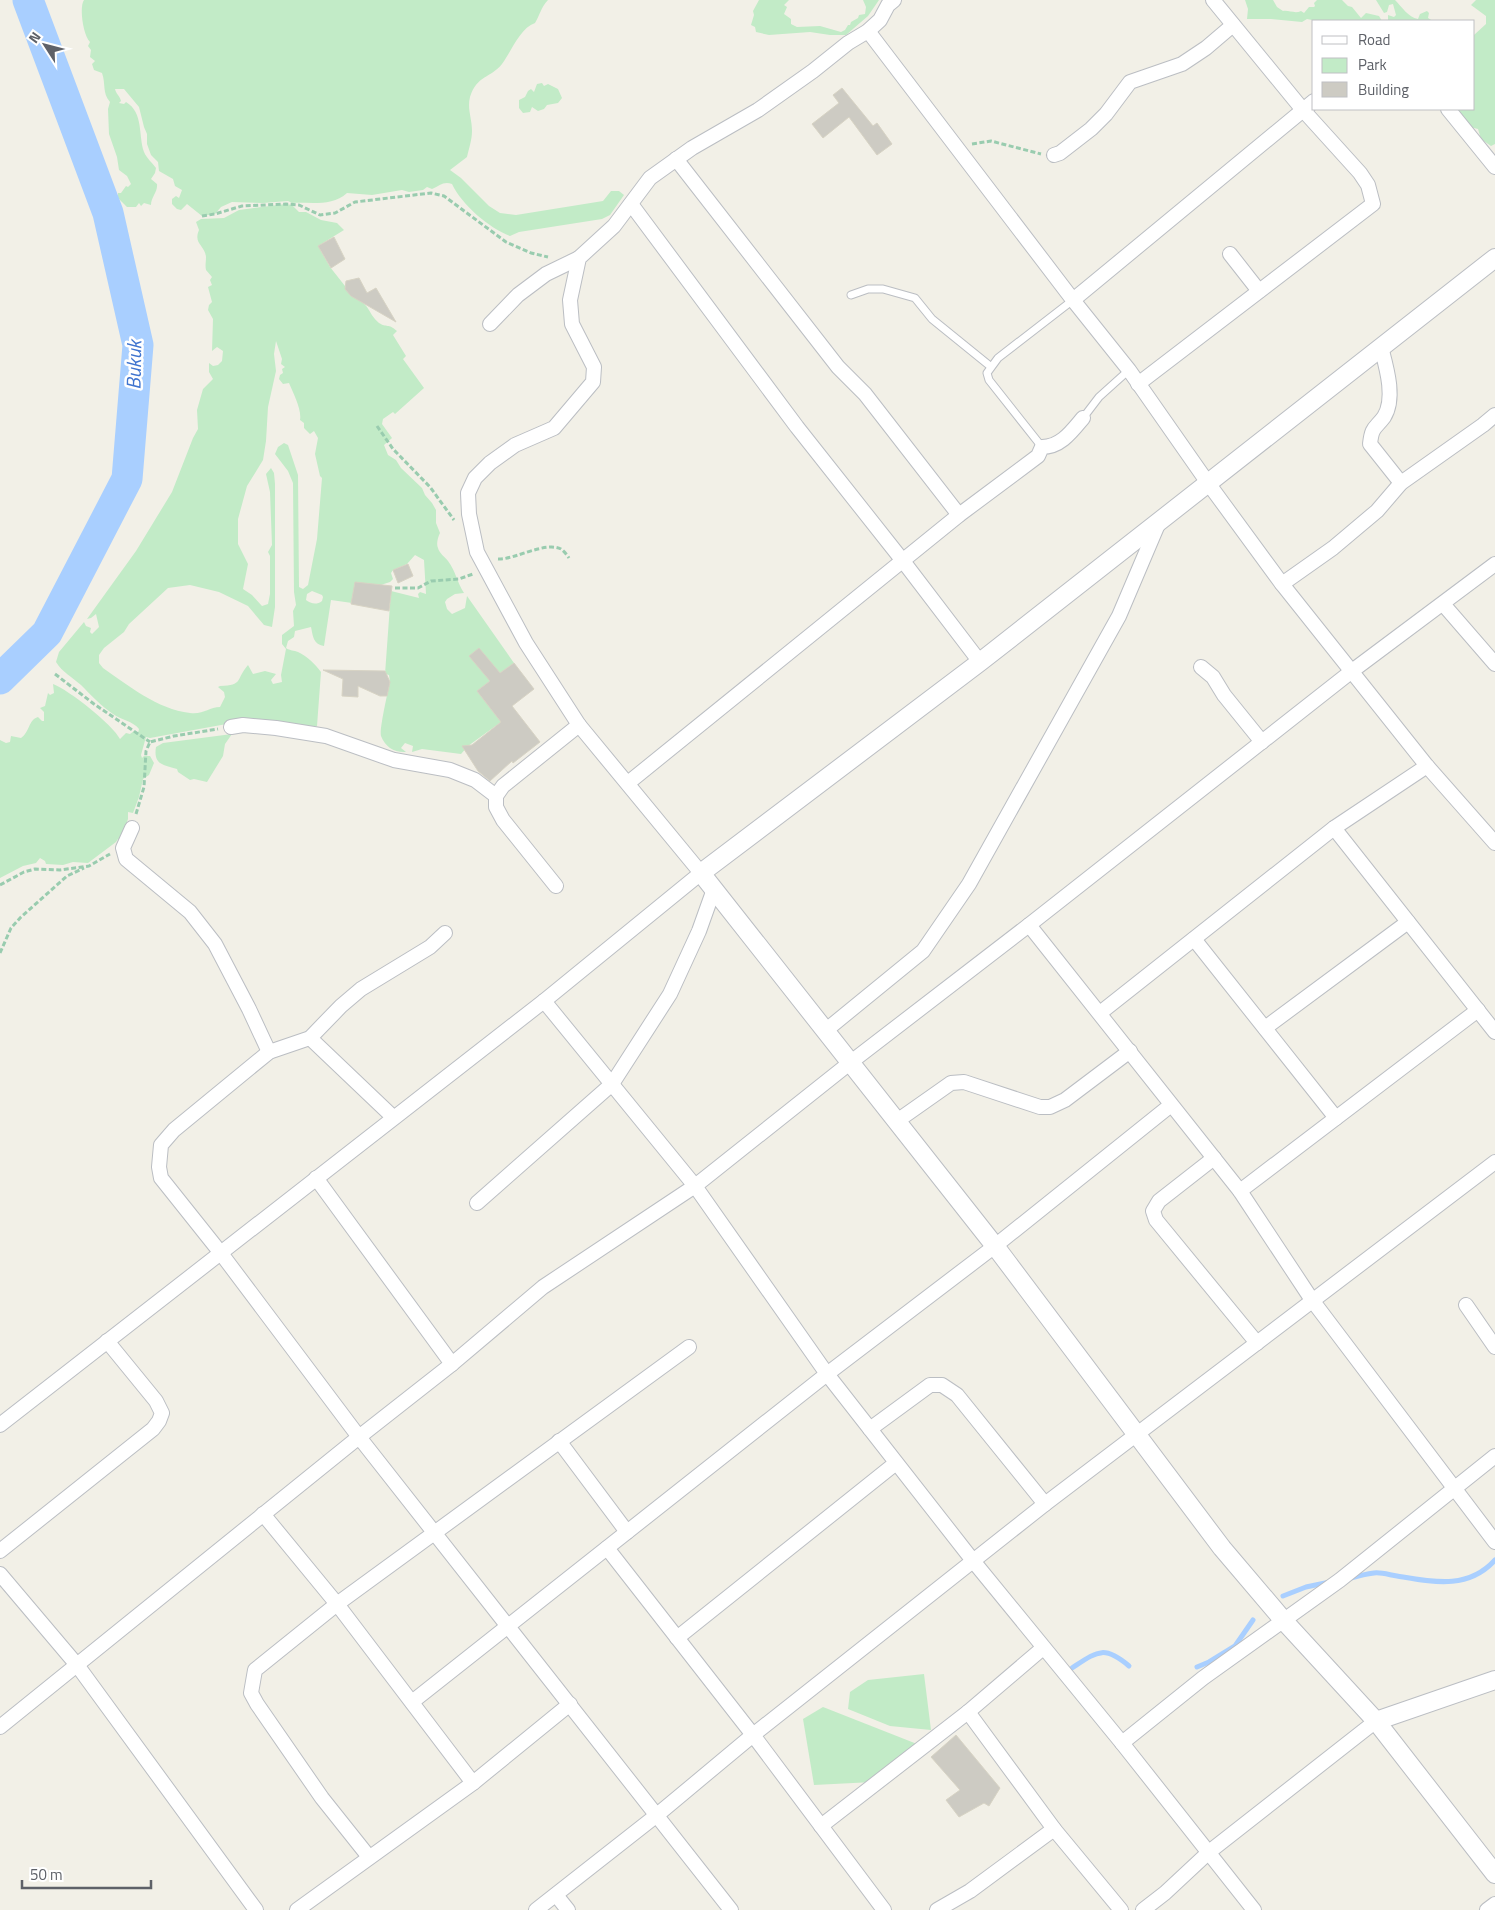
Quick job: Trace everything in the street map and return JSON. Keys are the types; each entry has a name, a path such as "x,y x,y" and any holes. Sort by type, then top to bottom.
{"street":[{"path":"490,324 518,295 546,274 575,260 614,226 650,178 692,148 758,110 813,71 848,43 868,31 880,20 888,5 894,0"},
{"path":"1073,300 1309,105 1233,25 1214,0"},
{"path":"1054,155 1060,153 1091,129 1106,114 1130,82 1182,64 1206,48 1233,25"},
{"path":"868,31 1073,300 1129,370 1282,584 1427,766 1495,843"},
{"path":"1138,384 1373,204 1368,185 1313,110"},
{"path":"1449,110 1495,167"},
{"path":"676,159 838,367 865,394 959,515"},
{"path":"631,204 797,428 903,561 980,662"},
{"path":"1230,254 1259,291"},
{"path":"0,1425 544,1001 701,873 980,662 1495,258"},
{"path":"575,260 570,300 572,324 594,367 593,382 554,428 515,445 490,463 475,478 468,493 469,514 477,552 526,643 579,725 714,889 995,1246 1222,1548 1284,1621 1376,1720 1495,1874"},
{"path":"1381,347 1390,383 1389,400 1385,415 1374,427 1370,444 1401,482"},
{"path":"1282,584 1333,548 1377,511 1401,482 1495,415"},
{"path":"628,783 959,515 1038,456 1042,447 1058,444 1083,418"},
{"path":"825,1031 923,951 969,884 1119,616 1159,522"},
{"path":"0,1727 452,1364 542,1287 695,1186 851,1062 1352,672 1495,564"},
{"path":"1444,604 1495,664"},
{"path":"1202,667 1213,677 1224,695 1262,742"},
{"path":"231,727 243,725 276,728 326,736 394,760 450,770 475,780 496,796"},
{"path":"556,886 502,820 496,807 496,796 503,786 579,725"},
{"path":"1100,1013 1334,828 1427,766"},
{"path":"1334,828 1495,1032"},
{"path":"129,834 123,852 126,859 190,912 215,944 269,1052"},
{"path":"477,1203 612,1084 670,994 700,931 714,889"},
{"path":"1265,1028 1408,922"},
{"path":"1029,925 1240,1191 1312,1300 1495,1542"},
{"path":"445,933 430,947 361,989 341,1006 310,1038 269,1052 174,1130 161,1145 159,1166 161,1178 220,1252 359,1437 731,1910"},
{"path":"1194,939 1336,1118"},
{"path":"544,1001 695,1186 827,1374 974,1562 1254,1910"},
{"path":"1240,1191 1478,1010"},
{"path":"310,1038 394,1117"},
{"path":"897,1121 951,1084 964,1082 1040,1107 1050,1107 1064,1100 1130,1052"},
{"path":"412,1702 827,1374 995,1246 1171,1105"},
{"path":"1214,1158 1159,1202 1153,1211 1156,1220 1257,1343"},
{"path":"536,1910 1045,1504 1495,1162"},
{"path":"316,1178 452,1364"},
{"path":"1466,1306 1495,1347"},
{"path":"0,1551 153,1429 159,1421 162,1414 156,1401 107,1341"},
{"path":"369,1857 322,1798 256,1704 251,1693 255,1670 337,1604 689,1347"},
{"path":"870,1429 930,1385 942,1385 956,1395 1045,1504"},
{"path":"559,1441 627,1532"},
{"path":"1122,1744 1203,1678 1340,1580 1495,1456"},
{"path":"677,1638 896,1462"},
{"path":"263,1514 337,1604 473,1783"},
{"path":"607,1548 753,1735 884,1910"},
{"path":"0,1574 76,1665 256,1910"},
{"path":"821,1826 968,1712 1043,1648"},
{"path":"1143,1910 1165,1893 1209,1852 1376,1720 1495,1680"},
{"path":"297,1910 473,1783 570,1704"},
{"path":"968,1712 1054,1829 1121,1910"},
{"path":"937,1910 970,1891 1054,1829"},
{"path":"556,1895 568,1910"},
{"path":"1487,1910 1495,1904"}],"lane":[{"path":"851,295 868,289 883,289 915,298 932,319 990,366"},
{"path":"1042,447 989,380 987,373 990,366 998,358 1073,300"},
{"path":"1083,418 1099,398 1129,370"}],"path":[{"path":"960,152 971,145 990,141 1054,155"},
{"path":"202,216 242,206 286,204 299,205 320,215 335,213 355,202 366,200 423,193 438,194 444,196 506,242 531,253 575,260"},
{"path":"377,426 397,453 430,487 456,523"},
{"path":"477,552 493,559 503,560 519,554 552,548 560,549 569,558"},
{"path":"395,588 418,588 431,581 470,576 485,566"},
{"path":"55,674 94,704 150,742 174,736 231,727"},
{"path":"0,954 11,928 26,912 66,876 107,856 129,834 141,801 144,787 146,751 150,742"},
{"path":"0,885 24,872 34,869 60,870 89,866"}],"green space":[{"path":"84,0 548,0 535,23 520,35 498,69 480,81 473,90 469,106 472,134 467,157 450,170 461,178 489,206 500,213 516,215 603,201 611,191 619,191 624,195 610,215 602,219 519,232 510,236 485,222 469,208 452,184 449,183 444,183 432,189 427,187 423,190 409,192 402,190 372,195 347,193 335,200 321,203 292,203 288,201 263,203 232,202 221,207 215,214 202,216 187,204 181,210 172,204 172,199 176,196 179,198 182,190 175,186 173,179 159,171 158,162 151,155 147,144 147,134 139,107 124,89 115,89 121,101 119,103 124,104 126,102 136,112 144,152 156,168 151,179 157,184 157,187 151,205 144,203 141,206 139,203 136,207 127,207 118,198 118,193 121,193 126,186 128,187 131,184 127,176 119,170 117,157 109,134 108,109 110,102 105,92 102,73 94,70 92,64 95,61 90,57 91,50 88,46 90,42 85,33 83,21 82,9"},
{"path":"759,0 789,0 784,5 787,7 784,14 791,19 791,24 797,27 820,26 841,32 859,15 865,14 866,7 863,0 879,0 868,16 846,35 810,32 769,35 756,32 755,27 751,25 754,15 753,11"},
{"path":"1245,0 1273,0 1277,7 1283,11 1301,11 1304,13 1309,7 1315,6 1314,3 1317,0 1342,0 1352,7 1361,18 1366,13 1379,16 1381,20 1307,19 1302,22 1247,19 1248,9"},
{"path":"1376,0 1395,0 1408,14 1418,19 1420,14 1427,11 1429,13 1428,18 1431,20 1388,20 1388,15 1394,17 1396,15 1393,4 1389,5 1387,12 1384,13"},
{"path":"1476,0 1495,0 1495,144 1491,146 1481,139 1478,129 1470,127 1454,110 1475,110 1475,34 1486,24 1486,16 1471,5"},
{"path":"542,83 544,86 548,84 558,89 562,98 558,103 547,105 544,109 538,111 532,107 530,112 523,113 519,108 519,100 525,97 531,89 534,92 537,84"},
{"path":"286,204 292,205 299,212 306,212 321,220 337,223 344,230 318,246 330,267 345,286 345,289 365,304 379,323 392,327 397,331 393,335 406,356 403,359 424,388 395,414 393,412 383,419 382,424 392,438 384,445 388,455 396,460 401,468 422,488 436,510 436,523 440,533 437,546 451,565 464,593 455,594 447,599 445,602 447,609 452,614 465,608 467,596 514,663 500,673 482,670 490,681 477,691 501,722 468,746 461,754 422,749 412,752 413,746 405,743 401,748 406,752 398,751 391,749 383,740 381,726 390,682 389,675 385,674 391,591 419,598 418,594 420,592 426,594 424,560 415,555 407,564 393,570 391,573 393,579 390,582 353,594 352,603 331,600 324,646 316,641 311,627 295,631 294,637 288,641 286,648 305,656 321,672 317,726 310,732 244,718 232,723 150,738 146,737 141,755 142,758 150,756 154,763 149,775 143,779 133,813 128,812 127,828 122,839 118,839 88,863 46,864 40,858 36,863 23,866 0,878 0,740 6,743 10,742 11,736 21,738 32,721 38,717 44,721 44,712 40,708 45,706 48,693 50,695 54,693 53,684 90,708 109,725 120,739 126,733 130,734 134,731 138,733 139,729 136,726 104,708 81,685 64,672 56,662 59,652 84,622 86,626 91,628 90,632 92,634 99,627 96,614 87,619 136,551 172,492 198,429 197,410 203,389 213,379 209,372 209,363 213,366 218,365 222,361 223,351 217,347 212,351 213,319 208,310 212,302 208,287 212,285 210,280 212,277 206,270 206,257 204,250 198,242 199,230 196,222 201,219 224,218 239,210","holes":["276,341 282,359 281,364 285,367 282,369 283,373 279,379 283,384 289,383 298,406 300,420 304,423 304,428 310,434 314,431 318,438 315,454 322,478 317,539 308,585 303,589 299,587 298,475 288,445 284,443 278,447 275,454 288,471 293,483 294,592 296,605 293,611 294,626 282,635 282,644 286,649 281,675 282,682 273,684 271,680 276,674 265,671 253,674 248,665 236,683 218,687 224,692 225,697 220,707 195,713 178,711 144,696 103,668 99,663 99,655 104,648 124,632 129,624 168,588 190,585 219,592 248,606 264,625 272,627 275,607 275,484 274,473 271,468 266,474 270,492 272,545 268,552 270,556 270,594 268,604 262,606 252,595 243,589 248,564 238,544 238,519 247,486 263,460 268,407 276,371 274,354","312,591 322,595 322,601 314,604 306,600 307,594"]},
{"path":"232,734 225,744 223,756 207,782 190,780 178,772 177,769 160,763 156,757 156,747 163,743"},
{"path":"924,1674 931,1730 890,1726 848,1709 850,1692 868,1680"},
{"path":"823,1707 917,1744 873,1782 814,1785 803,1719"}],"building":[{"path":"842,88 873,126 877,123 892,144 877,155 849,117 823,138 812,124 839,103 833,95"},
{"path":"334,237 345,259 331,268 318,246"},
{"path":"359,278 367,293 376,288 396,322 351,296 345,289 346,281"},
{"path":"408,564 413,576 398,583 393,570"},
{"path":"355,582 392,586 389,611 351,604"},
{"path":"479,648 500,673 514,663 534,689 512,706 540,742 513,763 512,761 490,781 478,771 462,746 472,745 501,722 477,691 490,681 469,656"},
{"path":"323,670 385,671 390,682 387,696 380,696 358,686 358,697 342,696 343,679"},
{"path":"956,1735 1000,1788 989,1806 984,1803 959,1817 946,1800 960,1790 931,1757"}],"waterway":[{"name":"Bukuk","path":"0,679 47,633 127,479 138,345 108,213 28,0"},
{"path":"1351,1578 1365,1574 1383,1573 1424,1580 1462,1580 1485,1570 1495,1560"},
{"path":"1283,1596 1306,1587 1330,1582"},
{"path":"1197,1667 1235,1646 1253,1620"},
{"path":"1072,1668 1095,1654 1101,1653 1113,1655 1129,1666"}]}
